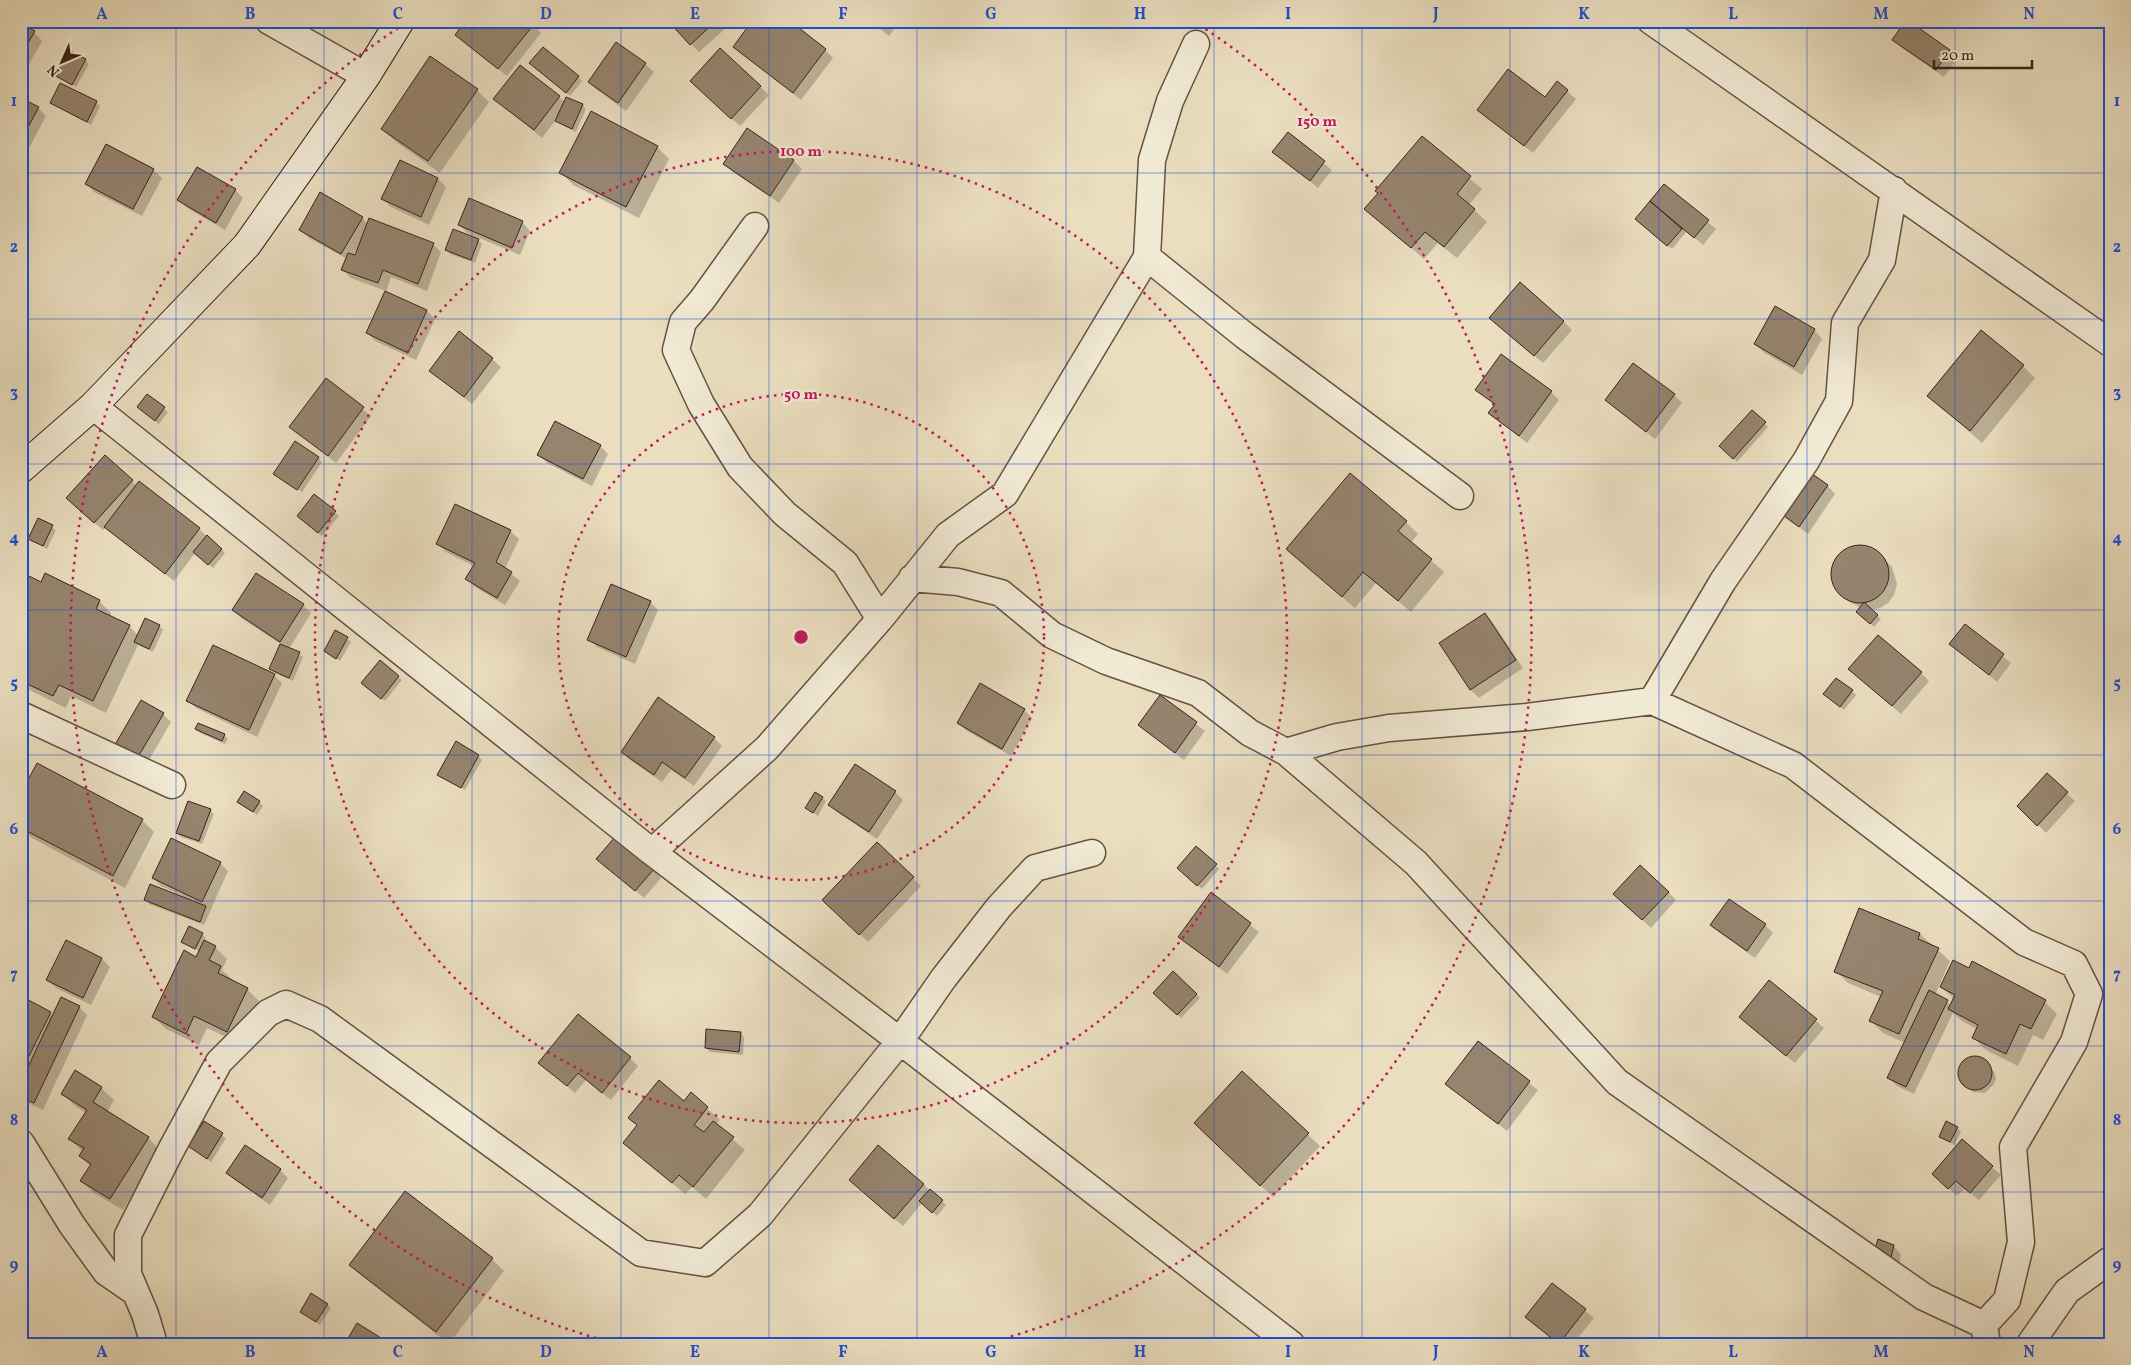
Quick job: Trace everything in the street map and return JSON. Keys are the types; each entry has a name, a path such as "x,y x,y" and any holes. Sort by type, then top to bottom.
{"main road":[{"path":"21,469 93,406 247,245 366,76 400,21"}],"street":[{"path":"269,21 366,76"},
{"path":"1651,21 2110,343"},
{"path":"652,852 767,748 880,619 948,535 1005,494 1147,257 1152,160 1170,101 1196,44"},
{"path":"1652,701 1723,582 1806,461 1839,401 1845,323 1882,260 1894,190"},
{"path":"755,226 702,300 683,322 676,350 701,404 740,467 786,514 845,564 880,619"},
{"path":"1147,257 1244,335 1460,496"},
{"path":"93,406 652,852 900,1041 1291,1344"},
{"path":"912,578 958,582 1001,593 1052,636 1106,661 1198,693 1250,733 1286,752 1416,863 1617,1082 1924,1297 1986,1334 2007,1300 2021,1242 2013,1147 2074,1042 2089,994 2074,964 2024,942 1793,765 1652,701 1527,717 1389,728 1337,737 1286,752"},
{"path":"21,715 172,785"},
{"path":"154,1344 128,1274 128,1235 170,1150 219,1062 268,1013 286,1004 320,1019 640,1253 705,1263 760,1215 900,1041 943,979 999,907 1035,868 1092,853"},
{"path":"21,1143 72,1225 106,1272 135,1292"},
{"path":"2030,1344 2067,1291 2110,1260"}],"building":[{"path":"465,21 531,21 534,24 498,69 455,35"},
{"path":"668,21 716,21 690,45"},
{"path":"752,21 790,21 826,49 793,93 733,47"},
{"path":"1905,21 1909,21 1950,50 1936,70 1892,40"},
{"path":"21,24 35,31 21,55"},
{"path":"616,42 646,63 618,103 588,82"},
{"path":"543,47 579,76 566,93 529,63"},
{"path":"720,48 761,86 731,119 690,81"},
{"path":"67,49 86,59 72,85 54,75"},
{"path":"430,56 478,89 428,161 381,129"},
{"path":"520,65 560,96 534,130 493,99"},
{"path":"1508,69 1545,97 1557,81 1568,90 1524,146 1477,110"},
{"path":"60,83 97,101 87,122 50,103"},
{"path":"566,97 583,104 572,129 555,121"},
{"path":"21,98 39,107 21,140"},
{"path":"591,111 658,146 626,207 559,173"},
{"path":"747,128 794,160 770,196 723,164"},
{"path":"1288,132 1325,161 1310,181 1272,152"},
{"path":"1422,136 1471,176 1457,194 1475,209 1444,247 1425,232 1411,248 1364,209 1378,193 1375,191"},
{"path":"106,144 154,169 133,209 85,184"},
{"path":"400,160 438,178 421,217 381,199"},
{"path":"197,167 236,189 216,223 177,200"},
{"path":"1664,184 1709,220 1694,238 1650,201"},
{"path":"320,192 363,217 341,254 299,230"},
{"path":"469,198 523,221 512,248 458,225"},
{"path":"1650,201 1682,229 1667,246 1635,219"},
{"path":"369,218 434,243 418,284 383,270 378,283 341,270 348,253 355,255"},
{"path":"453,229 479,239 471,260 445,250"},
{"path":"1520,282 1564,321 1534,356 1489,318"},
{"path":"385,291 427,310 408,353 366,333"},
{"path":"1775,306 1815,329 1794,367 1754,344"},
{"path":"1981,330 2024,365 1970,431 1927,396"},
{"path":"459,331 493,358 464,397 429,371"},
{"path":"1501,354 1552,391 1519,436 1488,413 1495,404 1475,390"},
{"path":"1633,363 1675,394 1646,432 1605,400"},
{"path":"326,378 364,407 328,456 289,427"},
{"path":"147,394 165,407 155,421 137,407"},
{"path":"1752,410 1766,422 1733,459 1719,446"},
{"path":"555,421 601,445 583,479 537,455"},
{"path":"295,441 319,457 297,490 273,474"},
{"path":"105,455 133,480 94,523 66,498"},
{"path":"1808,471 1828,485 1799,527 1780,513"},
{"path":"1350,473 1407,521 1398,531 1432,559 1398,601 1363,572 1342,597 1286,549"},
{"path":"139,481 200,528 165,574 104,527"},
{"path":"314,494 336,511 318,533 297,516"},
{"path":"455,504 511,530 496,562 512,572 497,598 465,579 475,563 436,544"},
{"path":"38,518 53,525 43,546 28,539"},
{"path":"207,535 222,549 208,565 193,552"},
{"path":"1860,545 1871,547 1884,558 1889,574 1887,585 1876,598 1860,603 1849,601 1836,590 1831,574 1833,563 1844,550"},
{"path":"21,572 41,582 45,573 100,600 96,609 130,625 93,701 59,685 53,696 21,681"},
{"path":"256,573 304,604 280,642 232,610"},
{"path":"611,584 651,601 626,657 587,640"},
{"path":"1864,602 1878,615 1870,624 1856,612"},
{"path":"1485,613 1516,660 1470,690 1439,643"},
{"path":"145,618 160,625 149,649 134,642"},
{"path":"1965,624 2004,654 1989,675 1949,644"},
{"path":"335,630 348,637 336,659 324,651"},
{"path":"1878,635 1922,672 1892,706 1848,669"},
{"path":"280,644 300,652 289,678 269,669"},
{"path":"213,645 275,674 249,730 186,701"},
{"path":"380,660 399,676 381,699 361,683"},
{"path":"1836,678 1853,690 1840,707 1823,694"},
{"path":"980,683 1025,709 1002,749 957,723"},
{"path":"1160,695 1197,722 1175,753 1138,725"},
{"path":"658,697 715,737 685,778 662,762 654,775 621,752"},
{"path":"141,700 164,713 135,762 113,748"},
{"path":"198,723 225,734 222,741 195,729"},
{"path":"456,741 479,755 461,788 437,775"},
{"path":"37,763 143,819 113,876 21,828 21,793"},
{"path":"855,764 896,791 869,832 828,805"},
{"path":"2047,773 2068,792 2037,826 2017,806"},
{"path":"244,791 260,801 253,812 237,802"},
{"path":"815,792 823,797 813,813 805,808"},
{"path":"188,801 211,809 199,841 176,833"},
{"path":"615,837 654,869 635,891 596,859"},
{"path":"171,838 221,862 202,902 152,878"},
{"path":"877,842 914,877 859,935 822,900"},
{"path":"1196,846 1217,864 1197,886 1177,868"},
{"path":"1640,865 1669,892 1642,920 1613,894"},
{"path":"150,884 206,906 200,922 144,900"},
{"path":"1211,892 1251,923 1219,967 1178,937"},
{"path":"1729,899 1766,924 1747,951 1710,925"},
{"path":"1859,908 1920,933 1918,939 1939,948 1899,1034 1869,1021 1883,991 1834,972"},
{"path":"189,926 203,933 195,949 181,942"},
{"path":"66,940 102,958 83,998 46,980"},
{"path":"204,940 216,946 209,960 221,966 218,973 248,988 227,1032 194,1016 186,1034 152,1017 184,950 196,957"},
{"path":"1953,960 1969,968 1972,961 2046,1000 2031,1029 2020,1024 2006,1054 1972,1038 1978,1025 1948,1009 1955,995 1940,987"},
{"path":"1173,971 1197,994 1177,1015 1153,993"},
{"path":"1769,980 1817,1019 1786,1056 1739,1017"},
{"path":"1929,990 1948,1000 1906,1087 1887,1078"},
{"path":"21,996 51,1012 21,1072"},
{"path":"61,997 80,1006 34,1103 21,1097 21,1082"},
{"path":"578,1014 631,1057 602,1093 578,1073 567,1086 538,1063"},
{"path":"706,1029 741,1032 739,1052 705,1048"},
{"path":"1478,1041 1530,1081 1498,1124 1445,1084"},
{"path":"1975,1056 1982,1057 1987,1061 1991,1066 1991,1080 1987,1085 1982,1089 1975,1090 1968,1089 1963,1085 1959,1080 1958,1073 1959,1066 1963,1061 1968,1057"},
{"path":"75,1070 102,1087 93,1102 149,1137 110,1199 80,1181 91,1164 79,1156 84,1148 68,1139 87,1110 61,1094"},
{"path":"1242,1071 1309,1133 1260,1186 1194,1123"},
{"path":"659,1080 684,1101 691,1092 708,1107 694,1125 704,1132 713,1121 734,1137 693,1187 679,1175 672,1183 623,1143 637,1125 628,1118"},
{"path":"204,1121 223,1133 207,1159 188,1146"},
{"path":"1946,1121 1958,1127 1950,1142 1939,1137"},
{"path":"1962,1139 1993,1166 1970,1193 1956,1181 1948,1189 1932,1174"},
{"path":"245,1145 281,1169 262,1198 226,1173"},
{"path":"878,1145 924,1184 894,1219 849,1180"},
{"path":"930,1189 943,1200 932,1213 919,1201"},
{"path":"405,1191 493,1258 436,1332 349,1265"},
{"path":"1878,1239 1894,1245 1890,1262 1873,1255"},
{"path":"1552,1283 1586,1309 1559,1344 1525,1317"},
{"path":"311,1293 328,1304 316,1322 300,1312"},
{"path":"357,1323 391,1344 341,1344 344,1338 347,1340"}]}
